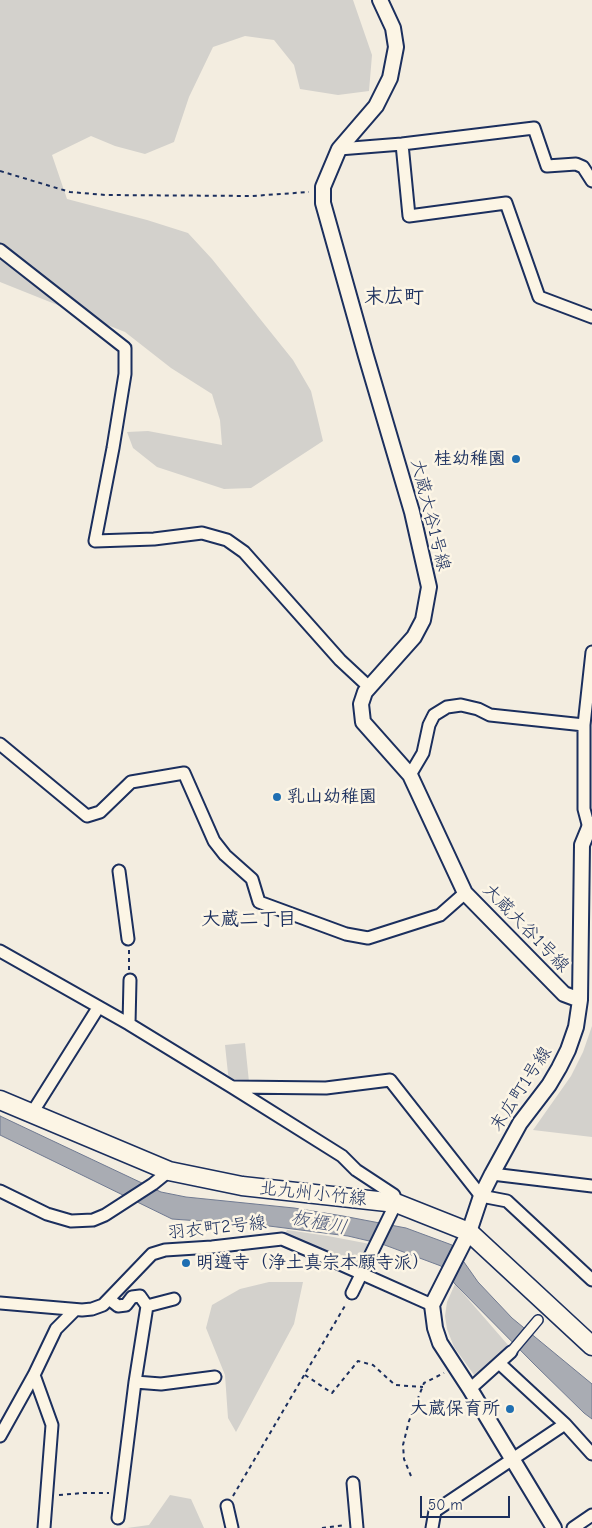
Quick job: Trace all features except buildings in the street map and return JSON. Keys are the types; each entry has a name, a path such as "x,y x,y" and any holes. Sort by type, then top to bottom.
{"main road":[{"name":"北九州小竹線","path":"0,1100 169,1171 242,1186 393,1209 465,1240 592,1346"}],"street":[{"name":"大蔵大谷1号線","path":"380,0 393,28 396,46 390,78 376,106 338,148 323,187 323,204 412,512 428,588 423,620 414,637 365,692 361,704 363,722 410,775 465,892 564,994 580,1000"},
{"path":"338,148 402,144 534,128 547,166 576,164 583,167 592,181"},
{"path":"402,144 409,216 506,203 538,297 592,318"},
{"path":"0,250 126,348 125,374 115,438 95,541 154,539 202,533 227,540 244,552 340,660 369,687"},
{"path":"590,826 584,810 584,725 592,652"},
{"path":"410,775 423,752 429,725 434,715 447,707 460,705 478,709 490,715 584,725"},
{"path":"0,744 87,816 100,812 131,782 184,773 214,841 224,855 252,879 259,902 346,934 368,938 440,915 465,892"},
{"name":"末広町1号線","path":"432,1305 465,1240 481,1196 492,1174 520,1123 549,1085 559,1068 576,1027 580,1000 582,845 590,826"},
{"path":"119,871 128,939"},
{"path":"0,951 128,1024 232,1087 342,1156 356,1170 394,1195 393,1209 363,1274 352,1293"},
{"path":"128,1024 130,980"},
{"path":"32,1113 98,1008"},
{"path":"232,1087 326,1088 390,1080 481,1196 507,1201 592,1280"},
{"path":"0,1192 47,1214 71,1221 93,1220 105,1215 153,1184 169,1171"},
{"path":"492,1174 592,1186"},
{"name":"羽衣町2号線","path":"0,1303 75,1310 92,1309 103,1305 152,1254 165,1250 282,1239 432,1305"},
{"path":"109,1299 118,1306 126,1305 132,1297 140,1296 147,1306 135,1382 118,1518"},
{"path":"147,1306 174,1299"},
{"path":"432,1305 435,1328 440,1343 554,1528"},
{"path":"0,1436 34,1375 56,1329 75,1310"},
{"path":"470,1389 511,1352 538,1320"},
{"path":"499,1363 565,1424 592,1454"},
{"path":"34,1375 52,1424 44,1528"},
{"path":"135,1382 161,1384 215,1377"},
{"path":"432,1528 435,1511 565,1424"},
{"path":"353,1483 357,1525"},
{"path":"227,1506 232,1528"},
{"path":"573,1528 592,1515"}],"path":[{"path":"0,172 70,192 106,195 252,196 315,192 323,187"},
{"path":"128,939 130,980"},
{"path":"227,1506 352,1293"},
{"path":"304,1374 332,1393 358,1360 373,1365 395,1385 423,1387"},
{"path":"411,1476 404,1459 404,1445 409,1420 424,1383 455,1368"},
{"path":"46,1497 83,1493 122,1494"},
{"path":"322,1528 357,1525"}],"shaded area":[{"path":"0,0 353,0 372,55 369,91 338,95 300,89 294,65 274,40 245,36 213,47 189,97 174,142 145,154 115,146 91,136 52,155 67,199 188,233 212,259 293,360 311,391 323,441 251,488 224,489 157,467 133,448 127,432 148,431 222,445 220,420 212,394 171,368 125,332 0,282"},
{"path":"592,1026 592,1137 533,1130 571,1076 583,1052"},
{"path":"245,1043 249,1082 229,1083 225,1045"},
{"path":"287,1230 370,1244 362,1262 356,1264 284,1236"},
{"path":"269,1282 303,1282 294,1324 236,1432 228,1418 225,1375 206,1328 212,1305 240,1289"},
{"path":"455,1284 508,1345 477,1379 454,1347 447,1329 445,1316 447,1302"},
{"path":"170,1495 191,1499 204,1528 127,1528 149,1525"}],"water":[{"name":"板櫃川","path":"0,1116 161,1192 186,1197 294,1208 343,1216 406,1228 452,1245 478,1282 512,1318 592,1384 592,1419 534,1364 455,1284 441,1266 382,1244 348,1236 269,1226 172,1219 0,1135"}],"place":[{"name":"桂幼稚園","path":"516,459"},
{"name":"乳山幼稚園","path":"277,797"},
{"name":"明遵寺（浄土真宗本願寺派）","path":"186,1263"},
{"name":"大蔵保育所","path":"510,1409"}],"district":[{"name":"末広町","path":"394,297"},
{"name":"大蔵二丁目","path":"249,920"}]}
